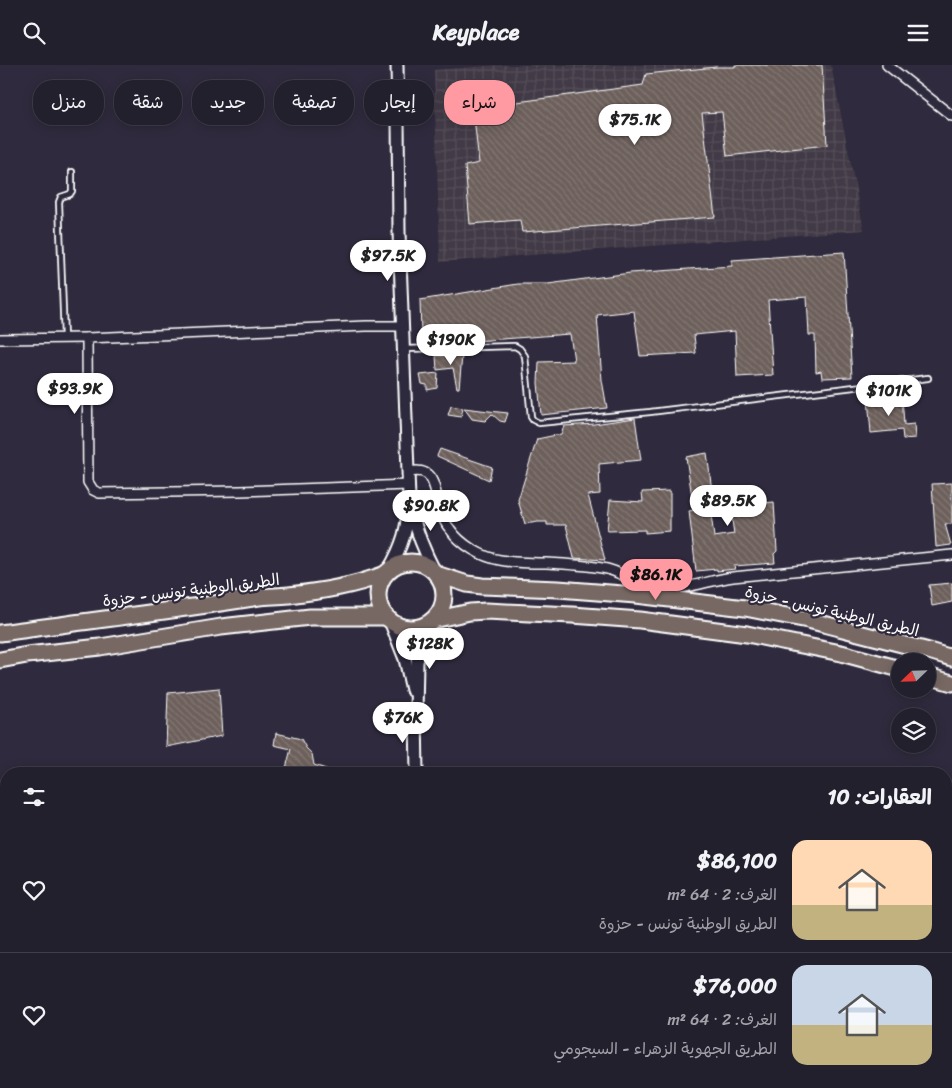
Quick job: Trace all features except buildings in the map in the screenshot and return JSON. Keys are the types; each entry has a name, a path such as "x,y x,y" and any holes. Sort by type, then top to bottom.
{"highway":[{"path":"407,562 426,566 436,573 442,583 443,603 439,612 431,621 421,627 410,628 400,626 388,619 380,607 378,595 380,584 387,573 397,565 407,562"},
{"name":"الطريق الوطنية تونس - حزوة","path":"0,633 347,587 369,581 387,573"},
{"name":"الطريق الوطنية تونس - حزوة","path":"436,573 467,584 482,586 626,594 745,608 826,624 952,658"},
{"path":"431,621 470,612 486,611 640,620 747,634 841,653 891,667"},
{"path":"0,660 100,647 220,627 310,617 388,619"},
{"path":"936,678 952,683"}],"main road":[{"path":"387,573 398,554 405,536 409,499 399,232 397,65"},
{"path":"409,499 423,549 436,573"},
{"path":"388,619 405,659 416,714"},
{"path":"417,767 417,662 418,652 431,621"}],"street":[{"path":"887,65 952,116"},
{"path":"0,339 402,326"},
{"path":"87,337 88,482 93,490 99,493 409,485"},
{"path":"409,472 422,472 430,476 439,507 449,529 457,538 483,554 496,560 511,562 604,568 615,571 642,586 652,589 677,588 730,577 952,555"}],"lane":[{"path":"64,338 59,202 61,197 70,194 72,191 72,172"},
{"path":"404,349 515,346 525,356 531,417 533,421 538,423 650,412 928,378"}],"shaded area":[{"path":"501,65 831,65 864,230 440,262 434,70"}]}
